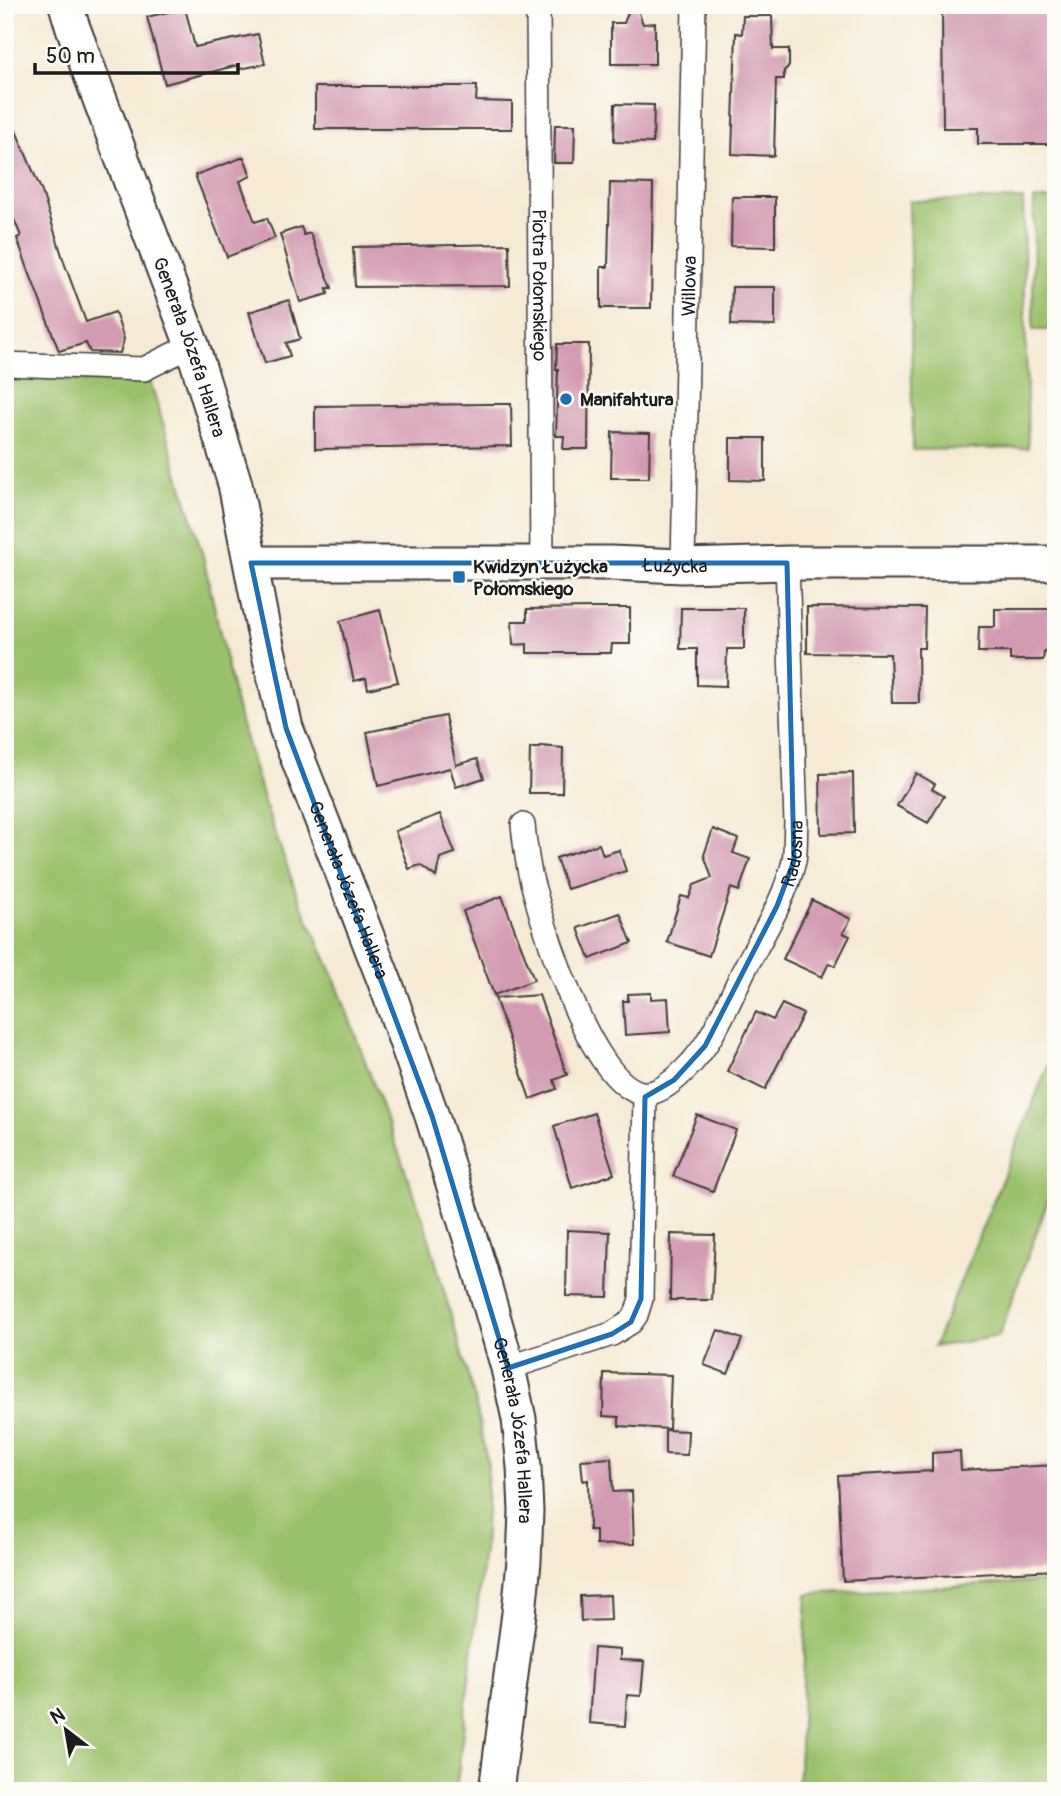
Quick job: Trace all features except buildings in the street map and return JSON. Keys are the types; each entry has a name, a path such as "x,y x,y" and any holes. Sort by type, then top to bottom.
{"street":[{"name":"Generała Józefa Hallera","path":"66,5 192,345 234,484 286,728 388,990 432,1116 508,1368 519,1419 526,1511 519,1612 496,1791"},
{"name":"Piotra Połomskiego","path":"538,5 541,564"},
{"name":"Willowa","path":"683,566 694,5"},
{"path":"5,364 144,369 192,345"},
{"name":"Łużycka","path":"251,563 610,563 683,566 788,563 1056,563"},
{"name":"Radosna","path":"645,1094 674,1080 705,1046 777,906 794,860 796,824 788,563"},
{"path":"508,1368 612,1334 631,1322 641,1299 645,1094 629,1088 620,1079 596,1048 578,1017 532,883 523,825"}],"highlighted area":[{"path":"251,563 787,563 794,861 777,906 705,1046 674,1080 645,1097 641,1299 631,1322 612,1334 508,1368 432,1116 286,728"}],"green space":[{"path":"1023,199 1028,448 913,450 909,201"},
{"path":"1034,199 1056,199 1056,330 1033,330"},
{"path":"5,378 151,383 203,556 236,705 264,802 298,897 334,977 424,1221 475,1400 488,1467 484,1551 456,1791 5,1791"},
{"path":"1056,1046 1056,1178 999,1336 934,1347"},
{"path":"1056,1581 1056,1791 798,1791 807,1594"}],"place":[{"name":"Manifahtura","path":"566,399"},
{"name":"Kwidzyn Łużycka Połomskiego","path":"459,577"}]}
